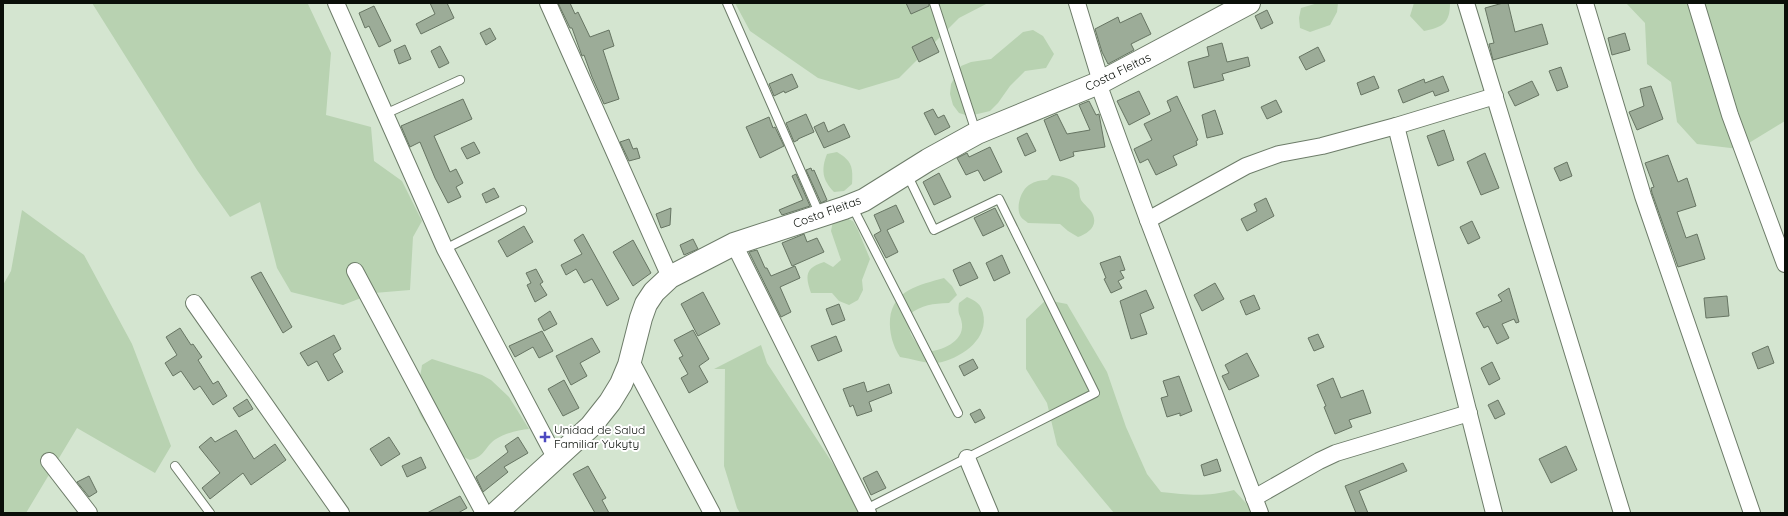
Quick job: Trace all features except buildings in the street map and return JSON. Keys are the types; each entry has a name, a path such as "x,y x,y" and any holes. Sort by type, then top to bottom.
{"main road":[{"name":"Costa Fleitas","path":"496,513 556,460 591,426 610,402 621,384 646,304 654,292 670,277 734,244 852,205 977,133 1099,83 1249,3"}],"street":[{"path":"336,3 445,249 556,460"},
{"path":"548,3 670,277"},
{"path":"1077,3 1099,83 1148,220 1257,506 1319,460 1336,453 1469,413"},
{"path":"1466,3 1495,96 1617,510"},
{"path":"1585,3 1643,196 1752,513"},
{"path":"1696,3 1730,116 1785,264"},
{"path":"1148,220 1246,166 1279,154 1322,146 1396,126 1495,96"},
{"path":"1396,126 1494,513"},
{"path":"734,244 867,511"},
{"path":"355,271 484,513"},
{"path":"194,303 341,513"},
{"path":"630,359 712,513"},
{"path":"967,458 990,513"},
{"path":"49,461 88,513"}],"lane":[{"path":"727,3 820,216"},
{"path":"934,3 977,133"},
{"path":"386,114 460,80"},
{"path":"867,511 1095,393 999,199 934,230 907,173"},
{"path":"852,205 958,413"},
{"path":"445,249 522,210"},
{"path":"175,466 210,513"}],"green space":[{"path":"92,3 308,4 331,53 326,115 371,127 374,161 402,181 422,221 413,237 410,290 374,293 343,305 291,292 277,268 260,202 230,217 197,170"},
{"path":"735,3 988,3 959,18 899,78 859,90 818,78 750,31"},
{"path":"1318,3 1338,3 1337,12 1330,25 1310,32 1300,28 1299,18 1301,8"},
{"path":"1414,3 1450,3 1450,10 1447,20 1441,26 1424,31 1410,16"},
{"path":"1626,3 1785,3 1785,121 1739,149 1697,144 1677,122 1671,82 1647,64 1645,23"},
{"path":"1033,30 1043,36 1054,54 1046,68 1025,71 1010,86 998,103 990,111 969,116 959,113 953,105 950,94 951,84 961,66 971,62 991,59 1023,32"},
{"path":"837,152 849,162 852,169 852,184 844,191 834,192 825,179 823,169 827,154"},
{"path":"1052,175 1071,180 1079,188 1081,200 1091,211 1094,219 1093,226 1085,234 1078,237 1060,224 1028,223 1021,217 1019,213 1019,204 1021,195 1026,187 1038,181 1047,180"},
{"path":"22,210 84,255 132,344 171,446 155,473 77,428 26,513 3,513 3,285 11,271"},
{"path":"843,217 853,221 870,259 862,280 863,290 858,300 849,305 839,301 832,293 811,293 807,277 810,270 818,264 824,262 833,267 841,260 831,231 833,221"},
{"path":"944,278 952,286 957,295 949,303 933,304 923,307 909,315 909,327 914,340 926,352 938,350 955,341 962,330 962,321 958,310 959,303 967,297 978,303 983,313 984,322 978,338 973,345 959,355 942,362 926,362 900,357 893,344 890,329 892,309 896,301 909,290 917,286"},
{"path":"1046,300 1067,304 1107,372 1126,427 1147,474 1161,492 1198,495 1215,494 1234,490 1255,513 1114,513 1057,445 1047,403 1026,369 1026,319"},
{"path":"761,345 767,363 837,470 861,513 740,513 737,508 724,466 725,369 714,369"},
{"path":"432,359 482,375 491,380 509,397 529,429 512,432 500,437 492,442 482,454 475,459 470,460 453,450 429,428 423,420 416,402 416,393 422,365"}],"place":[{"name":"Unidad de Salud Familiar Yukyty","path":"545,437"}]}
